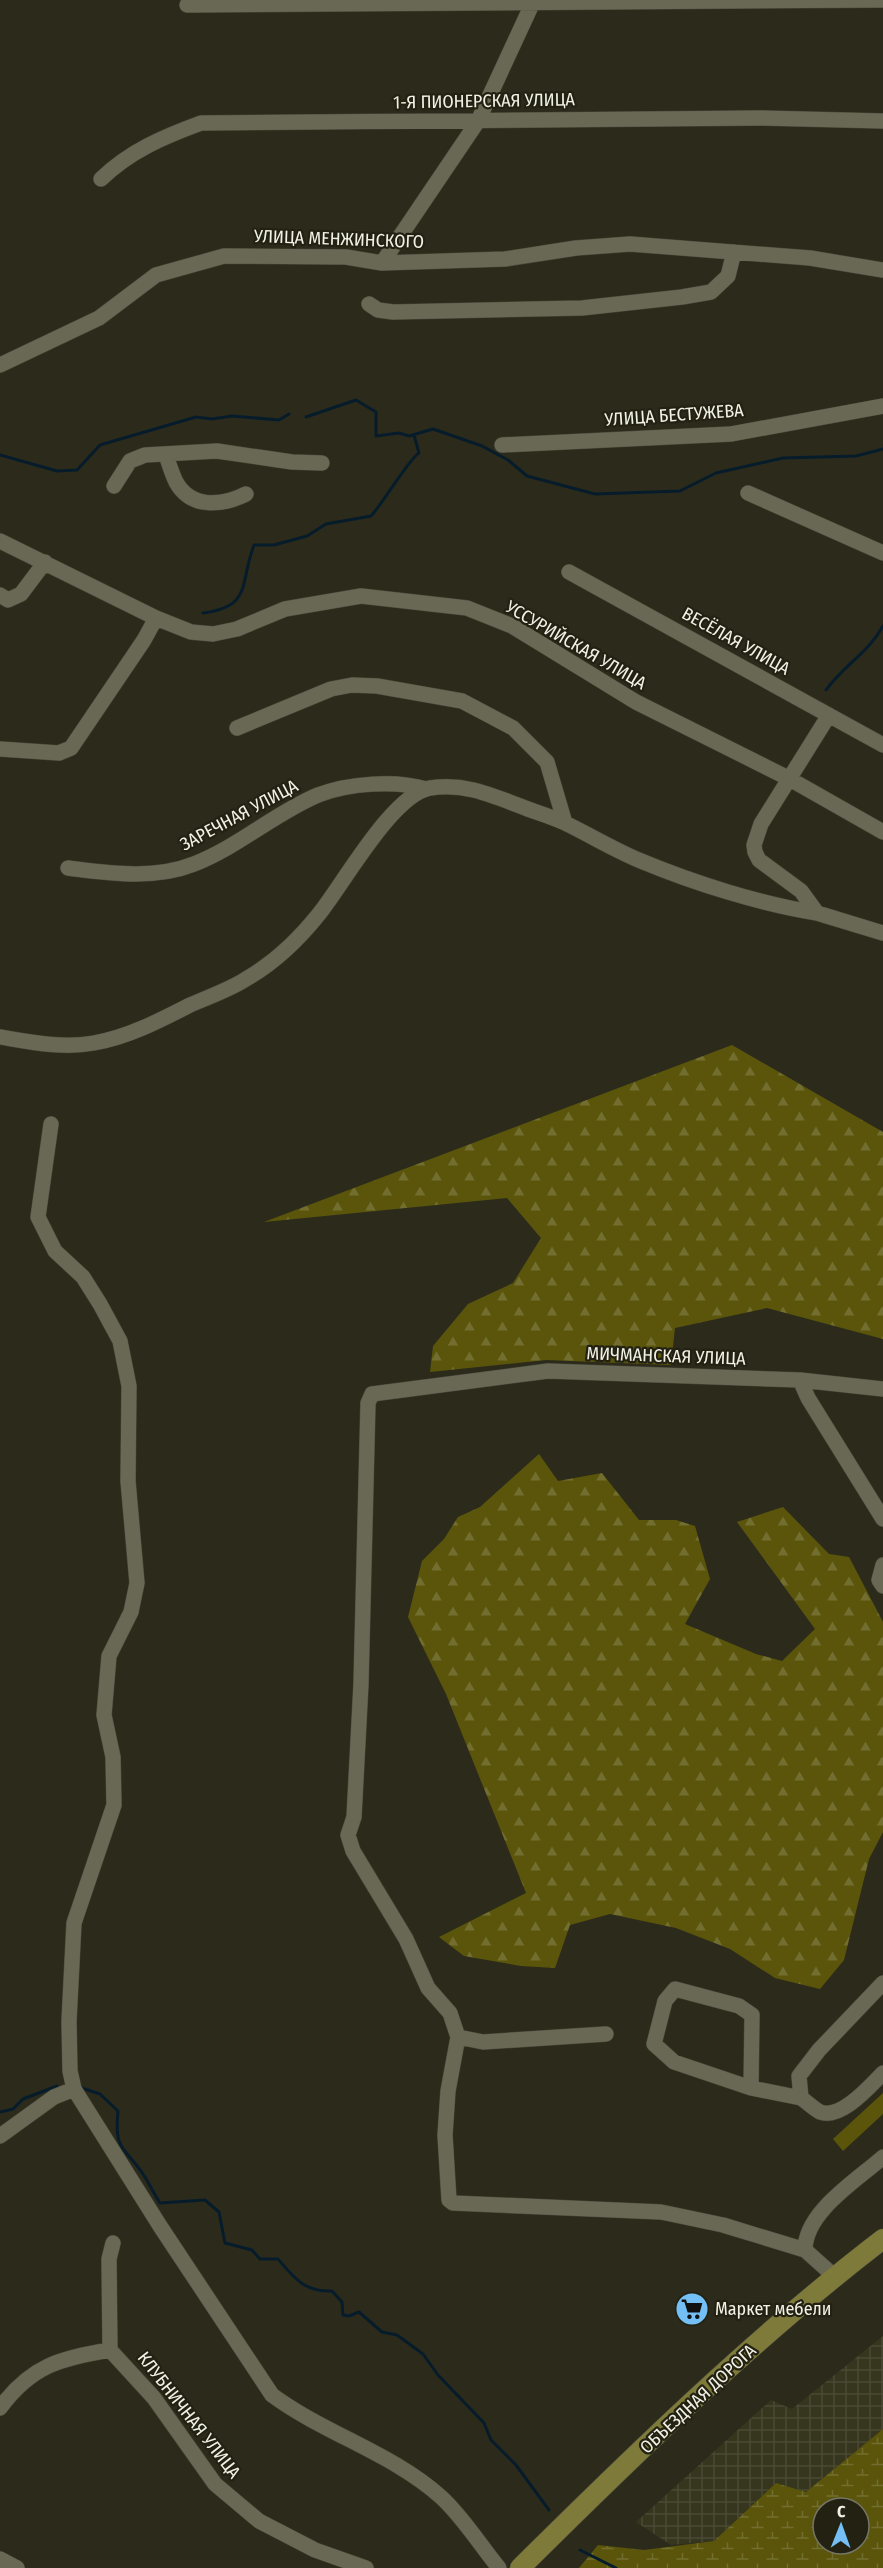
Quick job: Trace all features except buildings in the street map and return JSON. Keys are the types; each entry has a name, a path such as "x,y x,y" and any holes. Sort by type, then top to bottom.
{"main road":[{"name":"ОБЪЕЗДНАЯ ДОРОГА","path":"520,2568 590,2499 834,2276 883,2239"}],"street":[{"path":"187,5 883,0"},
{"path":"381,263 478,121 534,1"},
{"name":"1-Я ПИОНЕРСКАЯ УЛИЦА","path":"101,179 118,162 154,141 201,123 760,118 883,121"},
{"name":"УЛИЦА МЕНЖИНСКОГО","path":"0,366 99,318 156,275 210,258 300,255 346,257 381,263 505,259 576,248 630,244 810,258 883,270"},
{"path":"369,303 378,310 393,312 582,308 681,297 711,292 728,276 734,252"},
{"name":"УЛИЦА БЕСТУЖЕВА","path":"502,445 731,434 883,406"},
{"path":"114,486 130,461 145,455 166,455 181,451 217,451 322,464"},
{"path":"166,455 176,483 192,499 211,504 230,502 246,494"},
{"path":"748,493 883,554"},
{"path":"0,541 156,618 144,640 71,748 59,753 0,749"},
{"path":"0,595 8,600 21,594 45,562"},
{"name":"ВЕСЁЛАЯ УЛИЦА","path":"569,572 883,745"},
{"name":"УССУРИЙСКАЯ УЛИЦА","path":"156,618 191,632 213,634 237,629 285,609 361,596 467,608 512,626 636,702 788,778 883,832"},
{"path":"237,728 331,689 352,685 376,686 462,701 513,728 547,762 565,823"},
{"path":"817,913 801,891 759,860 755,852 756,836 761,824 829,715"},
{"name":"ЗАРЕЧНАЯ УЛИЦА","path":"68,868 119,875 167,871 194,864 319,795 386,783 407,783 426,789"},
{"path":"0,1037 62,1045 94,1043 155,1024 245,980 287,949 319,914 368,848 381,824 402,805 426,789 456,786 484,790 565,823 641,861 793,909 817,913 883,933"},
{"path":"51,1124 38,1217 55,1251 83,1277 120,1341 129,1386 128,1481 137,1583 131,1612 109,1656 104,1714 113,1756 114,1805 74,1923 69,2021 70,2072 74,2089 160,2226 272,2395 298,2414 412,2475 442,2498 499,2568"},
{"name":"МИЧМАНСКАЯ УЛИЦА","path":"458,2037 450,2013 428,1988 406,1939 353,1851 348,1835 354,1817 361,1684 368,1403 372,1394 548,1371 800,1380 883,1389"},
{"path":"800,1380 808,1398 883,1519"},
{"path":"883,1565 879,1580 883,1586"},
{"path":"801,2098 799,2076 819,2050 883,1983"},
{"path":"751,2088 752,2015 739,2006 675,1989 665,2001 654,2044 674,2062 751,2088 801,2098 821,2112 833,2112 852,2103 883,2073"},
{"path":"606,2034 483,2042 458,2037 448,2091 445,2135 446,2186 449,2200 453,2203 661,2212 723,2225 805,2250 834,2276"},
{"path":"1,2134 54,2097 74,2089"},
{"path":"805,2250 807,2232 817,2215 883,2157"},
{"name":"КЛУБНИЧНАЯ УЛИЦА","path":"113,2243 109,2259 110,2350 154,2398 215,2484 259,2521 315,2550 366,2568"},
{"path":"2,2403 26,2377 50,2363 110,2350"},
{"path":"0,2559 17,2568"}],"shaded area":[{"path":"883,2336 883,2429 806,2492 776,2483 714,2541 671,2545 636,2522 771,2400 792,2409"}],"green space":[{"path":"732,1045 883,1132 883,1339 767,1308 675,1328 671,1365 546,1360 430,1372 433,1346 468,1304 513,1283 541,1238 507,1198 264,1222"},
{"path":"539,1454 558,1481 602,1473 639,1520 676,1520 695,1526 710,1579 685,1624 756,1654 782,1661 815,1629 737,1522 783,1507 829,1554 849,1557 883,1622 883,1832 869,1859 844,1960 820,1989 775,1978 730,1949 676,1928 610,1914 570,1925 555,1968 521,1966 464,1956 439,1937 526,1893 446,1694 408,1617 422,1561 444,1539 458,1517 480,1507"},
{"path":"883,2093 883,2114 843,2151 833,2139"},
{"path":"883,2429 883,2568 579,2568 598,2545 644,2550 714,2541 776,2483 806,2492"}],"waterway":[{"path":"306,417 356,400 376,412 376,436 399,433 409,436 433,429 482,446 508,460 527,476 595,494 680,491 716,473 783,458 856,456 883,449"},
{"path":"0,455 57,471 77,470 100,445 196,417 212,419 232,416 279,420 289,414"},
{"path":"203,613 219,610 237,599 242,591 254,545 274,545 307,536 326,524 371,516 419,453 414,435"},
{"path":"826,690 871,644 883,626"},
{"path":"0,2112 13,2109 23,2099 57,2086"},
{"path":"82,2088 100,2094 118,2111 119,2141 143,2174 160,2203 205,2200 219,2212 225,2243 252,2250 260,2259 278,2259 301,2283 315,2289 332,2291 342,2302 343,2315 349,2316 359,2312 382,2332 397,2335 423,2354 438,2375 484,2423 491,2440 516,2465 549,2510"},
{"path":"580,2550 616,2568"}],"place":[{"name":"Маркет мебели","path":"692,2309"}]}
